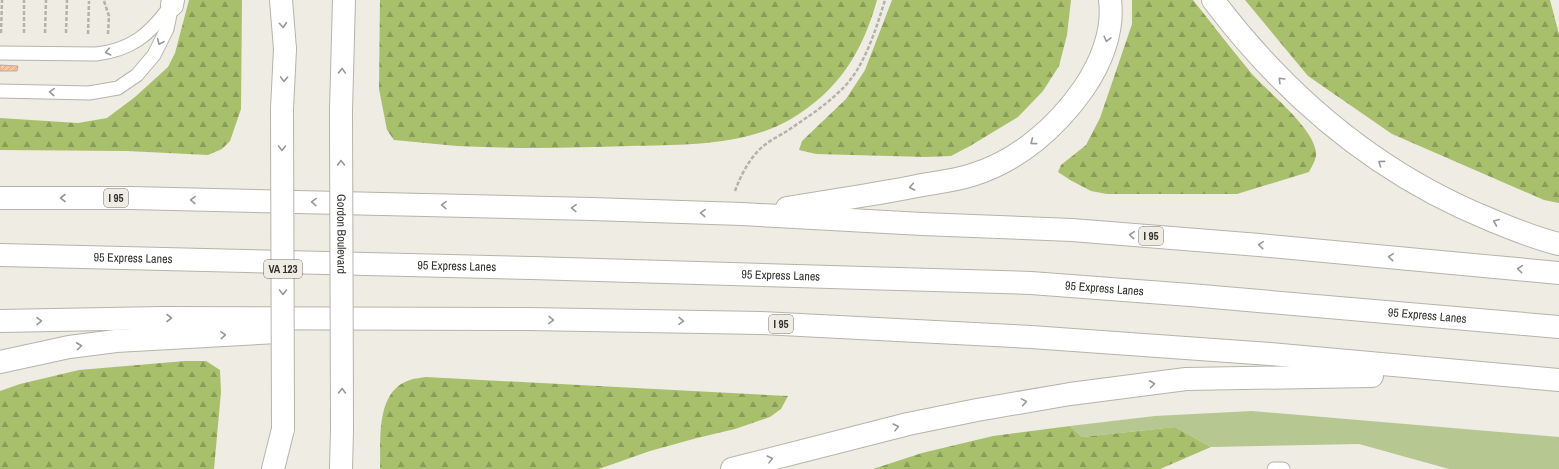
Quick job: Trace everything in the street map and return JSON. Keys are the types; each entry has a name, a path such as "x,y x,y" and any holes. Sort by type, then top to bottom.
{"highway":[{"name":"VA 123","path":"280,0 285,49 282,109 283,469"},
{"name":"Gordon Boulevard","path":"342,469 341,110 344,0"},
{"path":"734,214 880,193 972,175 1003,162 1047,132 1070,108 1092,76 1103,52 1108,31 1110,0"},
{"path":"1212,0 1273,72 1297,96 1340,134 1387,167 1426,191 1470,212 1513,229 1559,244"},
{"name":"I 95","path":"0,198 131,198 443,204 734,214 1072,230 1259,245 1559,273"},
{"name":"95 Express Lanes","path":"0,255 540,268 1031,284 1190,294 1559,327"},
{"name":"I 95","path":"0,321 161,318 528,319 761,323 1031,337 1270,354 1559,380"},
{"path":"0,362 69,347 116,341 528,319"},
{"path":"732,469 908,424 977,410 1085,392 1186,380 1484,373"},
{"path":"273,469 283,429"}],"lane":[{"path":"0,53 106,53 136,42 156,25 172,2"},
{"path":"0,91 89,93 118,88 137,75 154,55 166,29 172,2"},
{"path":"1274,469 1283,469"}],"path":[{"path":"1,33 2,0"},
{"path":"24,0 24,33"},
{"path":"45,33 46,0"},
{"path":"66,33 67,0"},
{"path":"88,34 89,0"},
{"path":"734,214 742,175 757,152 763,146 813,114 842,90 856,72 866,51 885,0"},
{"path":"104,1 109,16 108,34"}],"green space":[{"path":"189,0 242,0 241,109 230,141 222,149 208,155 127,151 0,150 0,118 78,123 107,118 135,97 168,67 175,53"},
{"path":"380,0 877,0 864,37 856,53 835,83 823,96 808,108 773,128 734,139 691,144 500,148 457,146 394,140 387,130 379,89"},
{"path":"892,0 1071,0 1067,35 1059,66 1043,91 1018,117 951,156 926,157 816,154 799,150 802,141 846,99 865,70"},
{"path":"1132,0 1193,0 1252,74 1299,121 1307,132 1313,142 1316,152 1315,160 1309,172 1237,194 1107,194 1091,191 1058,172 1061,165 1086,145 1100,118 1132,24"},
{"path":"1245,0 1550,0 1559,34 1559,203 1544,200 1392,134 1308,76"},
{"path":"185,361 206,361 220,370 221,392 214,469 0,469 0,391 20,384 79,370"},
{"path":"426,377 788,396 781,409 770,417 735,429 650,451 599,469 380,469 382,418 385,405 391,394 399,386 416,378"},
{"path":"1252,411 1559,437 1559,469 1449,469 1359,444 1211,447 1175,427 1082,437 1070,426 1155,416"},
{"path":"1070,426 1082,437 1175,427 1211,447 1160,469 873,469 922,453 993,436"}],"building":[{"path":"0,65 18,66 17,71 0,71"}]}
